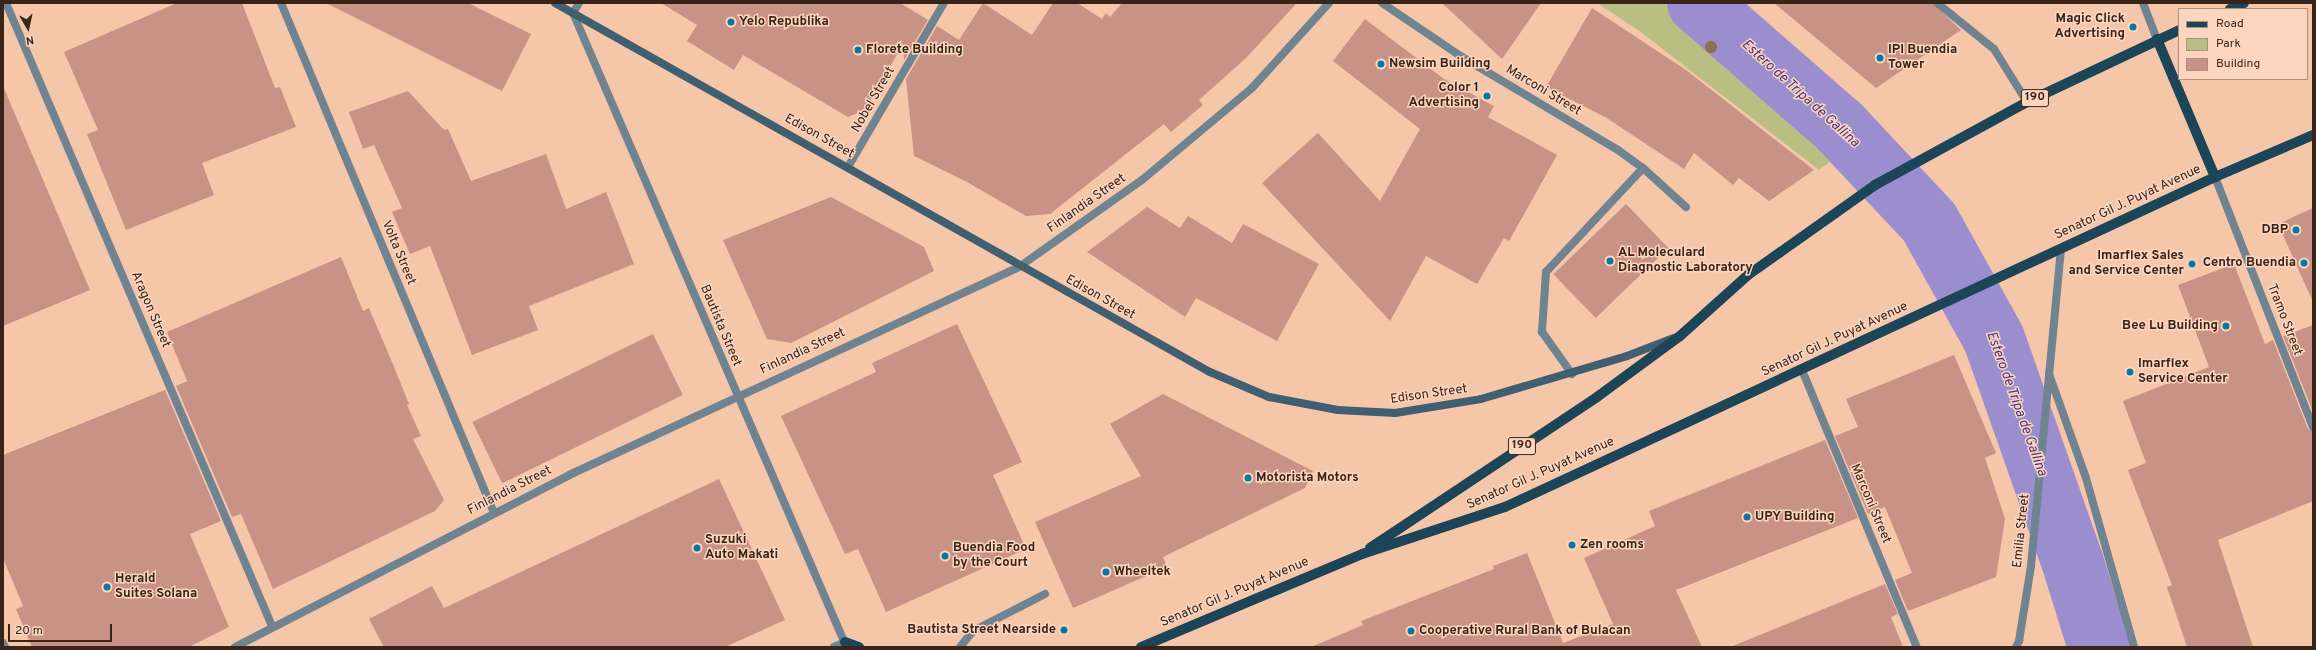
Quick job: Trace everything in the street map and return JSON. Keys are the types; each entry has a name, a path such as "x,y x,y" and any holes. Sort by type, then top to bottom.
{"main road":[{"name":"Edison Street","path":"555,3 848,167 1019,267 1210,372 1269,397 1309,406 1395,413 1482,400 1572,374 1680,336"},
{"path":"2232,8 2244,3"},
{"name":"Senator Gil J. Puyat Avenue","path":"1362,554 1597,397 1680,336 1748,275 1861,196 1916,160 2027,102 2157,39 2178,30"},
{"path":"2157,39 2215,177"},
{"name":"Senator Gil J. Puyat Avenue","path":"1141,647 1362,554 1505,507 2215,177 2313,135"},
{"path":"846,645 859,647"}],"street":[{"name":"Aragon Street","path":"6,3 272,626"},
{"name":"Volta Street","path":"281,3 494,513"},
{"path":"573,14 579,3"},
{"name":"Nobel Street","path":"848,167 944,3"},
{"name":"Finlandia Street","path":"235,647 272,626 494,513 737,395 1019,267 1142,180 1252,88 1329,3"},
{"name":"Marconi Street","path":"1382,3 1462,57 1618,150 1643,168 1686,207"},
{"path":"1937,3 1994,49 2027,102"},
{"path":"2143,3 2157,39"},
{"name":"Bautista Street","path":"573,14 846,645"},
{"path":"1572,374 1542,332 1546,272 1643,168"},
{"name":"Tramo Street","path":"2215,177 2313,427"},
{"name":"Emilia Street","path":"2018,644 2031,566 2061,248"},
{"name":"Marconi Street","path":"1802,370 1917,647"},
{"path":"2049,373 2086,478 2134,647"},
{"path":"960,647 973,631 1045,594"},
{"path":"3,643 5,647"},
{"path":"834,647 846,645"}],"green space":[{"path":"1597,3 1664,3 1845,151 1819,170 1638,30"}],"building":[{"path":"177,3 242,3 275,88 280,87 296,127 202,163 214,195 126,230 87,134 98,130 64,52"},
{"path":"326,3 468,3 531,34 502,91"},
{"path":"661,3 900,3 928,20 904,60 903,44 865,110 848,117 743,55 734,70 687,41 697,25"},
{"path":"983,3 1032,35 1053,3 1077,3 1102,19 1106,13 1110,17 1122,3 1297,3 1246,58 1199,100 1203,105 1171,132 1164,124 1050,214 1026,216 967,182 914,156 906,79 937,26 959,40"},
{"path":"1442,3 1541,3 1502,59"},
{"name":"IPI Buendia Tower","path":"1774,3 1932,3 1961,30 1876,88"},
{"path":"1592,8 1686,70 1814,170 1769,201 1739,178 1733,185 1694,153 1684,169 1605,117 1546,87"},
{"path":"1365,19 1444,79 1494,106 1488,117 1557,155 1509,241 1504,238 1477,284 1426,256 1390,321 1262,183 1318,133 1380,201 1420,129 1333,61"},
{"path":"3,86 90,290 3,326"},
{"path":"408,91 444,130 448,129 471,181 546,154 566,209 606,192 634,264 529,306 538,330 472,355 430,246 410,254 392,212 402,208 374,145 363,149 349,112"},
{"path":"831,197 924,247 934,271 791,343 767,339 723,240"},
{"name":"AL Moleculard Diagnostic Laboratory","path":"1626,204 1668,248 1596,318 1553,274"},
{"path":"1147,207 1180,228 1188,216 1232,243 1243,224 1319,264 1277,341 1196,298 1185,317 1087,252"},
{"name":"Centro Buendia","path":"2313,208 2313,302 2278,224"},
{"path":"341,257 363,311 369,308 392,362 409,404 407,405 421,436 413,439 444,500 435,511 273,589 241,514 232,517 176,386 187,381 167,332"},
{"path":"2234,264 2265,344 2273,340 2308,429 2313,432 2313,501 2218,540 2253,647 2187,647 2167,587 2172,585 2128,470 2146,463 2123,401 2209,367 2178,285"},
{"path":"957,324 1022,462 993,475 1026,549 886,612 858,549 845,554 781,416 876,372 872,363"},
{"path":"2313,325 2313,412 2283,336"},
{"path":"653,334 683,395 502,483 472,422"},
{"path":"1954,355 1996,453 1985,458 2005,519 1996,577 1908,611 1895,580 1912,573 1885,507 1868,514 1835,436 1858,427 1846,399"},
{"path":"165,390 221,521 190,534 229,627 189,647 32,647 16,609 23,606 3,558 3,455"},
{"path":"1163,394 1313,471 1305,488 1163,557 1167,567 1073,608 1035,522 1141,476 1110,424"},
{"path":"1825,440 1858,518 1676,590 1702,647 1311,647 1363,625 1361,621 1494,569 1493,566 1527,553 1563,643 1613,624 1584,558 1655,526 1649,511"},
{"path":"719,479 785,620 725,647 384,647 369,619 432,586 444,608"},
{"path":"1885,584 1898,614 1891,617 1903,647 1730,647"}],"waterway":[{"name":"Estero de Tripa de Gallina","path":"1698,3 1840,127 1929,222 1994,339 2072,560 2099,647"}],"place":[{"name":"Yelo Republika","path":"731,22"},
{"name":"Magic Click Advertising","path":"2133,27"},
{"name":"Florete Building","path":"858,50"},
{"name":"IPI Buendia Tower","path":"1880,58"},
{"name":"Newsim Building","path":"1381,64"},
{"name":"Color 1 Advertising","path":"1487,96"},
{"name":"DBP","path":"2296,230"},
{"name":"AL Moleculard Diagnostic Laboratory","path":"1610,261"},
{"name":"Centro Buendia","path":"2304,263"},
{"name":"Imarflex Sales and Service Center","path":"2192,264"},
{"name":"Bee Lu Building","path":"2226,326"},
{"name":"Imarflex Service Center","path":"2130,372"},
{"name":"Motorista Motors","path":"1248,478"},
{"name":"UPY Building","path":"1747,517"},
{"name":"Zen rooms","path":"1572,545"},
{"name":"Suzuki Auto Makati","path":"697,548"},
{"name":"Buendia Food by the Court","path":"945,556"},
{"name":"Wheeltek","path":"1106,572"},
{"name":"Herald Suites Solana","path":"107,587"},
{"name":"Bautista Street Nearside","path":"1064,630"},
{"name":"Cooperative Rural Bank of Bulacan","path":"1411,631"}]}
